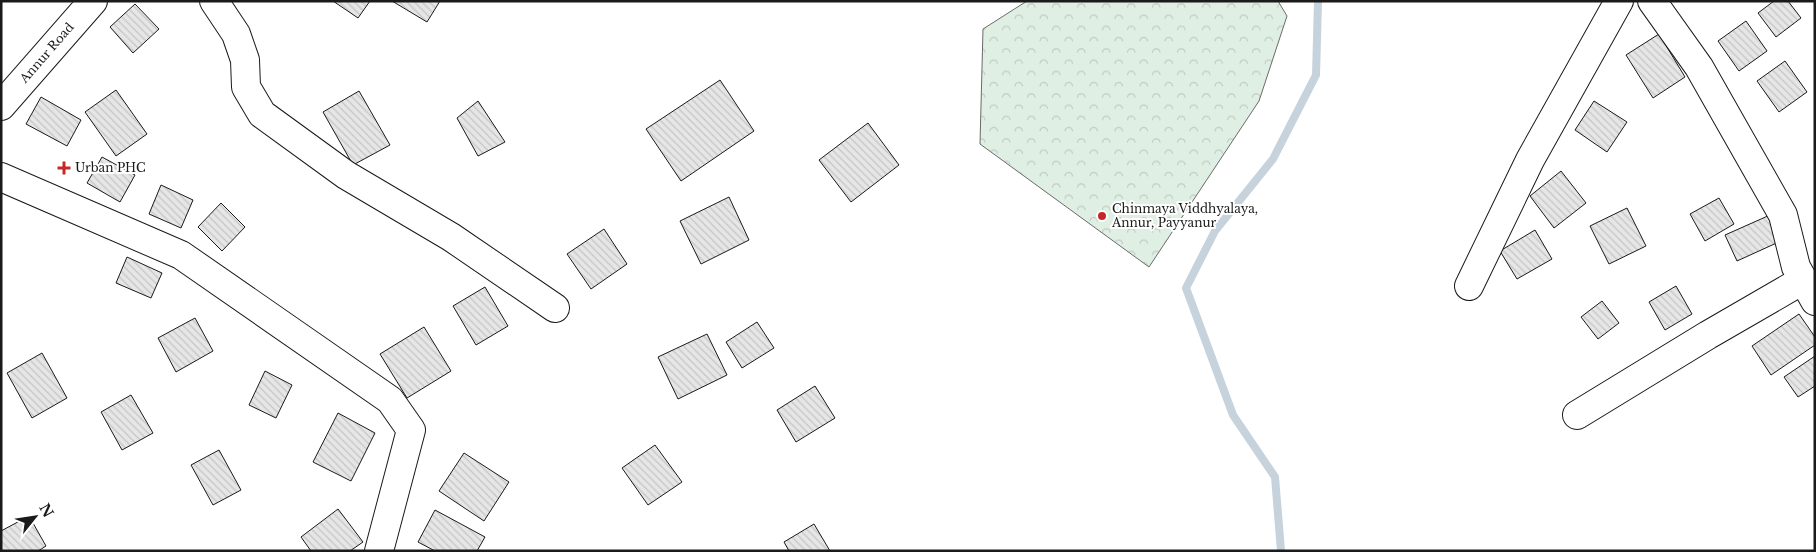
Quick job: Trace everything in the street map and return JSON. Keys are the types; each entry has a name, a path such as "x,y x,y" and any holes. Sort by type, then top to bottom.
{"street":[{"name":"Annur Road","path":"1,106 92,1"},
{"path":"214,1 236,34 245,60 246,87 262,114 346,175 451,237 555,308"},
{"path":"1468,286 1530,160 1619,1"},
{"path":"1577,415 1708,335 1809,291 1796,267 1783,215 1700,67 1652,1"},
{"path":"1,177 182,256 390,400 411,430 379,551"}],"green space":[{"path":"1027,1 1278,1 1287,16 1259,101 1149,267 980,144 983,29"}],"building":[{"path":"333,1 370,1 358,18"},
{"path":"392,1 440,1 427,22"},
{"path":"1774,1 1788,1 1801,18 1776,37 1758,13"},
{"path":"135,4 159,29 133,53 110,27"},
{"path":"1746,21 1767,51 1739,71 1718,41"},
{"path":"1659,34 1685,77 1653,98 1626,55"},
{"path":"1785,61 1807,92 1779,112 1757,81"},
{"path":"720,80 754,131 681,181 646,129"},
{"path":"116,90 147,134 116,156 85,112"},
{"path":"359,91 390,145 353,165 323,112"},
{"path":"41,97 81,120 67,146 26,124"},
{"path":"478,101 505,142 478,156 457,118"},
{"path":"1594,101 1627,122 1607,152 1575,130"},
{"path":"868,123 899,165 851,202 819,160"},
{"path":"102,157 135,175 120,202 87,183"},
{"path":"1561,171 1586,203 1554,228 1530,196"},
{"path":"161,185 193,200 181,228 149,214"},
{"path":"729,197 749,240 701,264 680,221"},
{"path":"1719,198 1734,224 1705,241 1690,214"},
{"path":"221,203 245,227 222,251 198,227"},
{"path":"1627,208 1646,246 1609,264 1590,226"},
{"path":"1770,215 1781,241 1737,261 1725,235"},
{"path":"604,229 627,264 591,289 567,254"},
{"path":"1535,230 1552,259 1517,279 1500,251"},
{"path":"127,257 162,273 151,298 116,283"},
{"path":"1676,286 1692,314 1665,330 1649,302"},
{"path":"485,287 508,326 476,345 453,306"},
{"path":"1602,301 1619,323 1598,339 1581,317"},
{"path":"1799,314 1815,337 1815,345 1771,375 1752,346"},
{"path":"195,318 213,351 176,372 158,338"},
{"path":"757,322 774,348 742,368 726,342"},
{"path":"424,327 451,371 407,398 380,354"},
{"path":"707,334 727,375 678,399 658,357"},
{"path":"42,353 67,398 32,418 7,373"},
{"path":"1815,356 1815,386 1798,397 1784,377"},
{"path":"265,371 292,385 276,418 249,405"},
{"path":"815,386 835,418 796,442 777,410"},
{"path":"131,395 153,433 122,450 101,412"},
{"path":"338,413 375,433 351,481 313,462"},
{"path":"655,445 682,482 648,505 622,468"},
{"path":"219,450 241,490 213,505 191,465"},
{"path":"464,453 509,482 484,521 439,491"},
{"path":"338,509 363,542 350,551 311,551 301,537"},
{"path":"435,510 485,537 477,551 435,551 418,542"},
{"path":"29,516 46,546 38,551 1,551 1,531"},
{"path":"814,524 830,551 789,551 784,542"}],"waterway":[{"path":"1281,551 1275,477 1233,415 1186,288 1215,231 1273,159 1316,75 1318,1"}],"place":[{"name":"Urban PHC","path":"64,168"},
{"name":"Chinmaya Viddhyalaya, Annur, Payyanur","path":"1102,216"}]}
